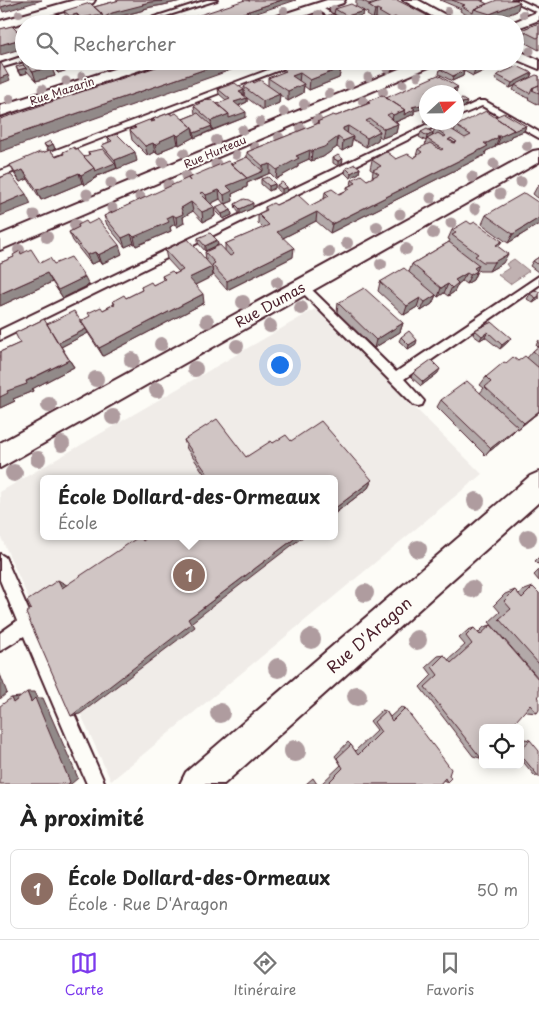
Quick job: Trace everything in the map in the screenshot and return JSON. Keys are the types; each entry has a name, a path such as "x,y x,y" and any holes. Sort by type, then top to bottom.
{"street":[{"path":"36,15 89,0"},
{"path":"293,15 339,0"},
{"path":"409,0 438,15"},
{"path":"524,21 539,15"},
{"path":"0,25 15,21"},
{"path":"524,58 539,65"},
{"name":"Rue Mazarin","path":"0,111 125,70"},
{"name":"Rue Hurteau","path":"0,243 404,70"},
{"name":"Rue Dumas","path":"0,456 539,155"},
{"name":"Rue D'Aragon","path":"198,784 539,485"}],"lane":[{"path":"165,15 214,0"},
{"path":"515,0 539,11"},
{"path":"317,7 331,15"},
{"path":"0,66 15,61"},
{"path":"0,174 275,70"},
{"path":"464,111 482,102 539,135"},
{"path":"0,335 423,130"},
{"path":"395,378 539,280"},
{"path":"302,287 418,401"},
{"path":"0,562 96,784"},
{"path":"0,643 27,624"}],"shaded area":[{"path":"514,259 529,271 510,284 498,275 509,268 506,264"},
{"path":"315,309 482,474 111,781 0,535 0,492"}],"building":[{"path":"0,0 24,0 1,7"},
{"path":"120,0 162,0 142,4 108,15 102,15 94,7"},
{"path":"245,0 282,0 237,15 200,15"},
{"path":"361,0 397,0 426,15 384,15 379,12 381,11 369,6 380,2 377,1 369,4"},
{"path":"452,0 480,0 487,4 474,9 473,13 462,6 465,5"},
{"path":"497,0 516,0 520,2 490,14 474,9"},
{"path":"90,3 102,14 69,15 64,11"},
{"path":"351,4 364,11 345,15 335,9"},
{"path":"539,23 539,37 537,38 524,32 524,29"},
{"path":"12,26 15,29 15,41 0,45 0,29"},
{"path":"0,63 8,75 0,78"},
{"path":"524,69 532,73 512,83 497,75 508,70"},
{"path":"147,70 203,70 0,140 0,119"},
{"path":"284,70 336,70 310,80 300,73 292,76 304,84 288,91 268,78 286,71"},
{"path":"442,70 464,71 453,76"},
{"path":"438,75 455,85 419,85 419,106 412,107 415,109 404,115 405,110 386,98"},
{"path":"536,75 539,76 539,85 532,88 530,93 515,85"},
{"path":"260,80 280,94 263,101 244,87 252,81 254,83"},
{"path":"235,83 244,90 239,92 247,98 234,102 246,112 229,118 229,114 217,104 230,99 218,89"},
{"path":"539,85 539,93 532,90 534,89 532,88"},
{"path":"382,95 405,110 393,115 391,113 387,115 398,124 384,129 370,119 366,121 380,131 367,138 348,126 343,128 343,130 353,137 343,141 338,137 324,147 296,156 299,158 277,170 270,164 263,166 247,152 319,123 317,122 333,115 336,116 370,103 367,102"},
{"path":"211,99 229,114 211,121 194,106 199,102"},
{"path":"486,111 514,130 497,136 499,137 484,143 488,146 332,224 317,212 277,232 294,248 227,281 212,265 215,263 205,252 220,245 230,256 234,254 225,244 269,225 258,214 267,210 265,207 273,203 276,205 298,195 310,206 329,196 325,192 332,189 339,194 350,189 347,187 356,183 352,180 361,175 367,180 379,174 373,170 381,166 372,160 384,153 387,152 396,159 408,154 414,158 422,152 418,149 430,143 441,150 443,149 427,139 438,133 444,137 446,136 438,130 452,130 465,138 471,135 463,130 464,122","holes":["451,138 457,142 454,143 448,140"]},
{"path":"169,113 172,115 176,113 192,127 178,136 176,134 155,145 153,143 145,146 130,130 136,128 134,126 149,120 151,122 155,121 153,119"},
{"path":"198,113 212,126 194,133 192,127 183,119"},
{"path":"504,113 526,126 513,131 495,117"},
{"path":"428,130 433,133 427,136 421,132"},
{"path":"117,134 135,152 115,160 102,145 112,141 108,137"},
{"path":"50,141 53,144 47,147 44,144"},
{"path":"74,147 94,168 81,175 79,173 37,190 23,170 15,173 10,165 40,152 50,150 56,157"},
{"path":"103,149 115,163 95,171 84,157 90,154 88,152"},
{"path":"338,155 343,159 338,161 333,158"},
{"path":"247,157 263,171 247,178 231,164"},
{"path":"228,161 247,178 227,186 232,191 224,195 219,190 206,195 203,192 200,193 214,207 202,212 191,202 181,208 183,214 176,217 173,215 167,218 169,222 134,237 131,234 122,238 104,216"},
{"path":"355,164 360,168 351,173 346,168"},
{"path":"9,174 26,194 0,205 0,178"},
{"path":"268,177 275,184 269,186 261,179"},
{"path":"282,182 287,187 282,189 277,185"},
{"path":"524,193 539,203 539,218 513,234 486,215"},
{"path":"244,199 253,203 240,209 235,204"},
{"path":"225,203 231,210 222,214 216,207"},
{"path":"98,219 119,245 98,255 95,252 87,255 69,232 86,221 88,224"},
{"path":"467,221 471,224 475,222 502,241 496,245 508,254 494,262 483,262 475,256 478,254 452,235 456,233 452,230"},
{"path":"210,233 217,240 205,246 198,238"},
{"path":"188,239 212,267 189,278 203,294 99,348 81,321 90,316 88,313 101,307 103,310 115,304 113,301 124,295 126,298 142,290 141,287 151,282 153,285 165,279 162,276 172,271 175,274 183,270 165,250"},
{"path":"449,242 479,265 474,268 477,271 470,275 467,273 455,280 458,283 452,288 448,284 441,288 412,264"},
{"path":"31,249 40,263 50,258 54,264 71,257 85,277 58,290 47,273 0,294 0,263 14,257 13,255 20,251 21,254"},
{"path":"539,257 539,265 533,261"},
{"path":"404,268 436,295 425,302 420,298 407,306 380,282"},
{"path":"364,288 403,323 376,340 338,303"},
{"path":"536,290 539,292 539,296 536,298 530,294"},
{"path":"74,311 86,329 58,343 47,324"},
{"path":"44,319 69,360 26,381 27,384 7,391 8,393 0,397 0,352 20,343 15,333"},
{"path":"492,322 511,338 502,345 488,332 482,336 475,330"},
{"path":"409,331 417,340 409,345 401,337"},
{"path":"539,346 539,356 533,351"},
{"path":"525,356 539,368 539,411 524,423 485,387 491,382 486,377 504,362 506,363 513,357 518,361"},
{"path":"431,360 440,369 423,382 413,373"},
{"path":"467,381 518,427 491,448 441,400"},
{"path":"217,419 246,457 271,441 273,443 286,435 291,441 321,421 372,480 338,506 338,475 208,475 184,440"},
{"path":"134,540 293,540 188,619 191,624 71,716 26,613 31,609 27,601 58,580 62,588"},
{"path":"533,587 539,593 539,664 499,619 511,609 504,601 515,590 522,598"},
{"path":"491,625 539,680 539,710 537,713 530,705 516,721 518,724 479,724 479,755 425,687 438,675 432,667 444,655 451,663 472,644 466,636 474,628 480,635"},
{"path":"27,692 31,702 35,698 70,782 68,784 0,784 0,706 11,698 13,703"},
{"path":"405,708 451,769 449,775 451,778 447,782 445,778 440,784 327,784 343,768 337,758 351,745 358,755 381,732 374,722 386,711 392,721"},
{"path":"530,740 539,751 539,777 524,759 524,747"}],"place":[{"name":"École Dollard-des-Ormeaux","path":"189,575"}]}
